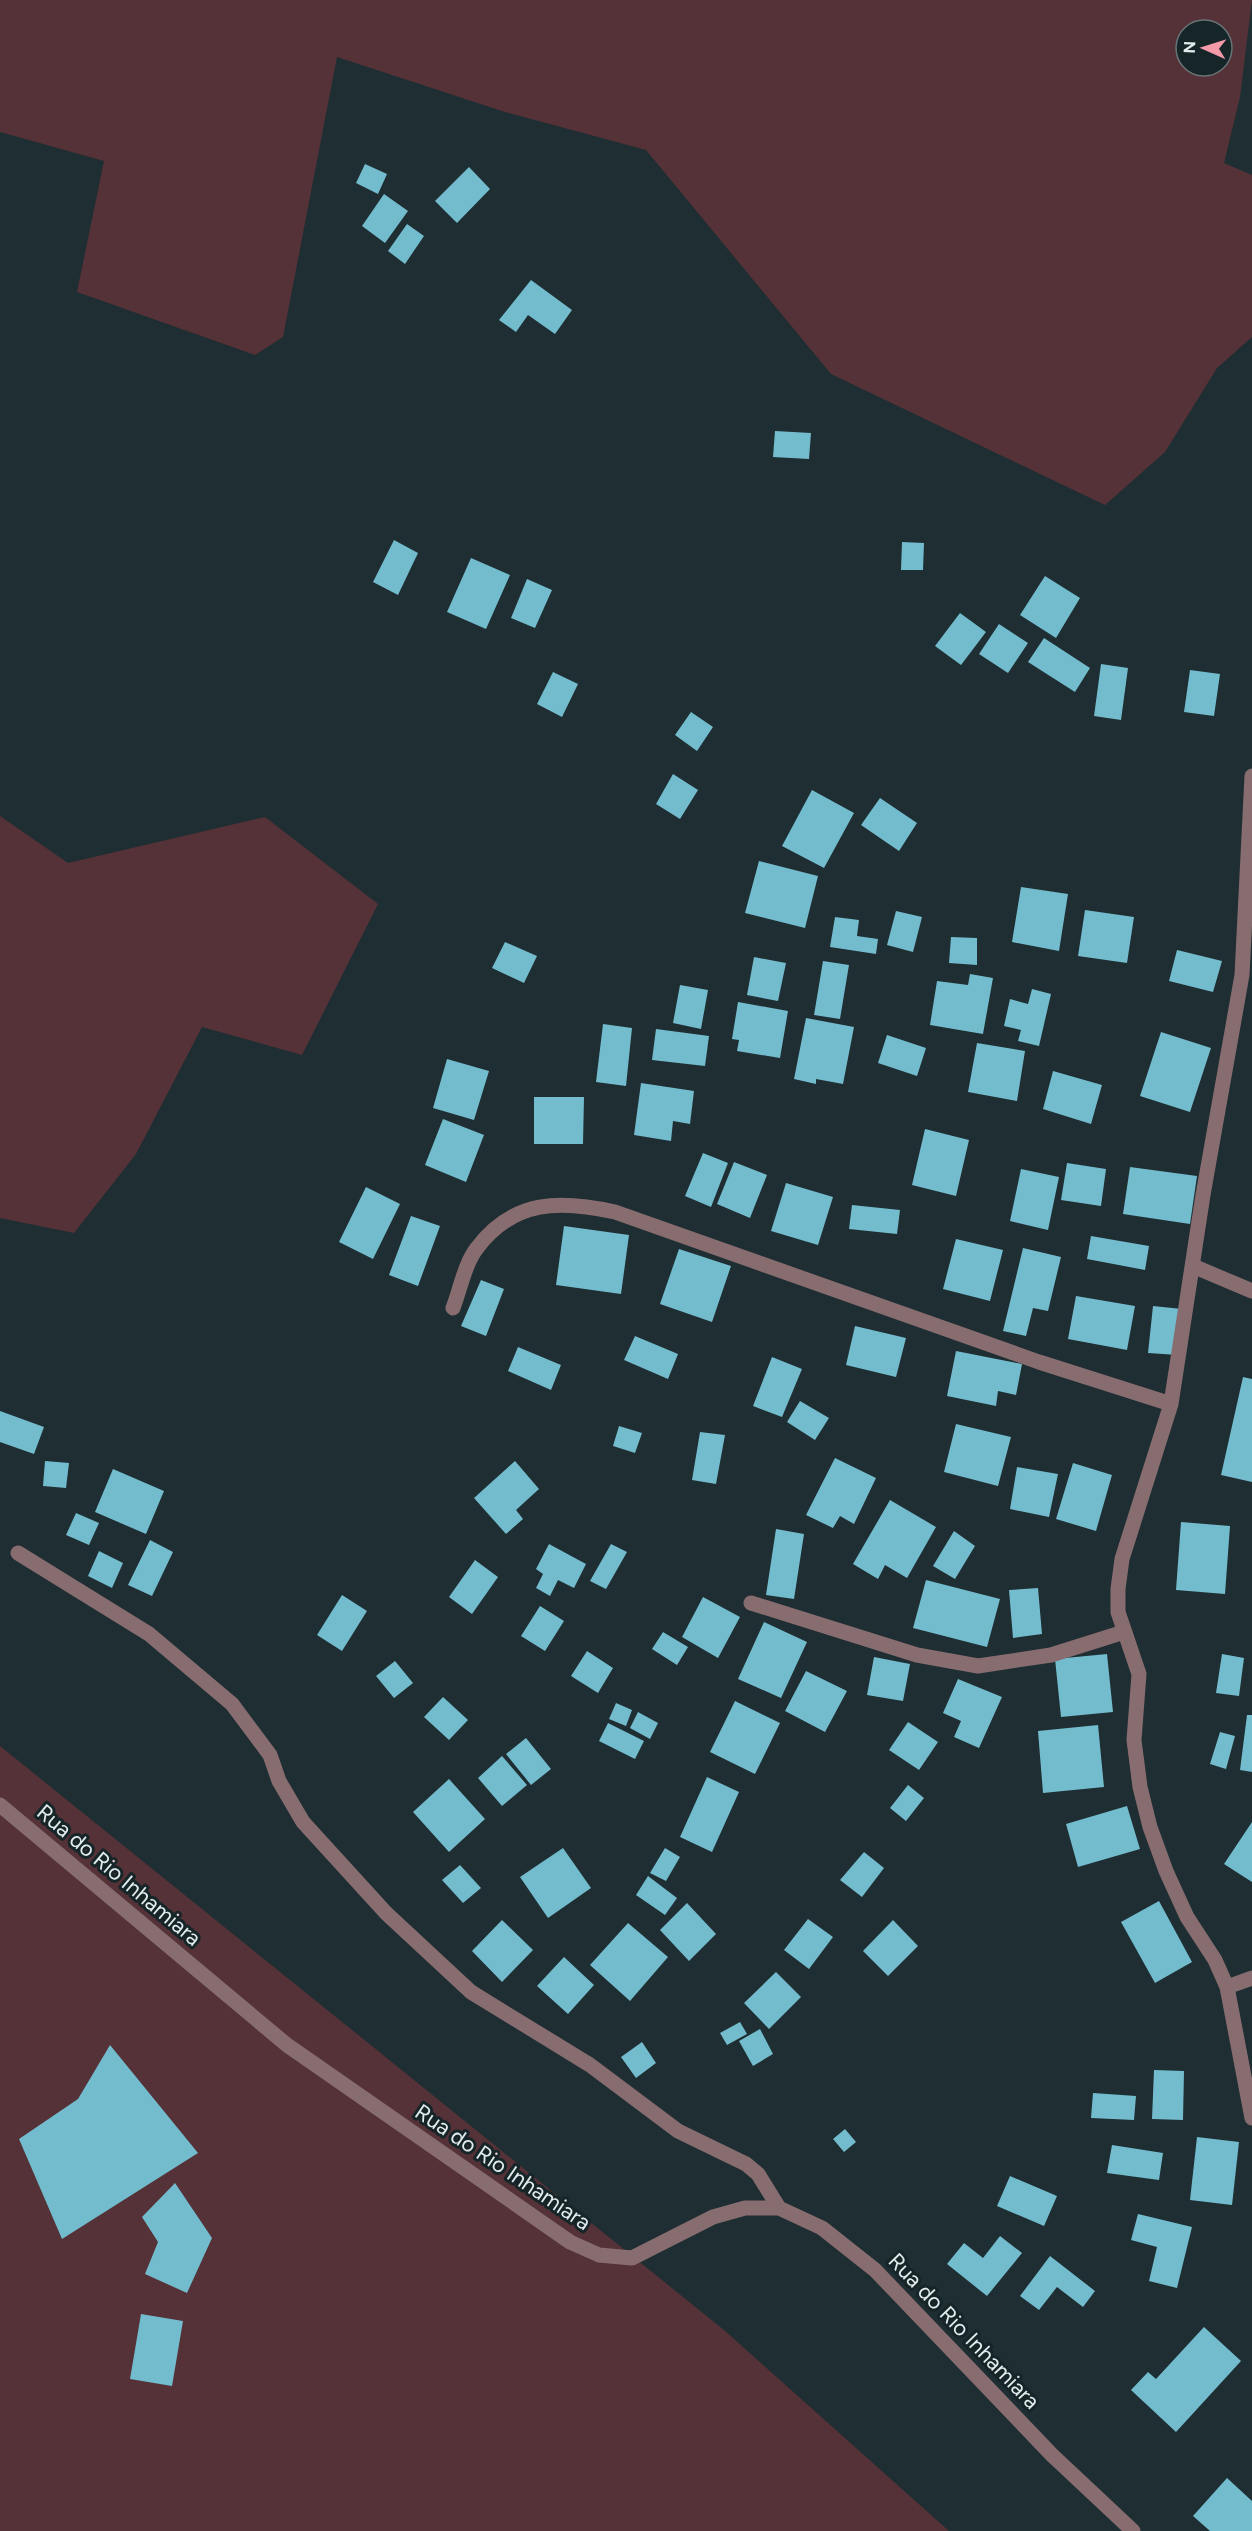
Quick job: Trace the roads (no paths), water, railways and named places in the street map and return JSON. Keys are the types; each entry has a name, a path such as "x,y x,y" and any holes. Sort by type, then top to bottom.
{"street":[{"path":"1252,777 1242,975 1192,1266 1172,1404 1122,1559 1118,1612 1138,1674 1134,1740 1140,1787 1150,1827 1166,1871 1187,1917 1215,1960 1227,1988 1247,2066 1252,2118"},
{"path":"453,1308 476,1249 498,1226 529,1207 556,1203 585,1205 615,1212 1039,1362 1172,1404"},
{"path":"1192,1266 1252,1291"},
{"path":"18,1553 149,1634 232,1704 270,1755 279,1781 303,1822 386,1913 471,1992 590,2065 678,2131 746,2164 758,2174 779,2208"},
{"path":"751,1603 917,1655 978,1666 1051,1655 1124,1632"},
{"name":"Rua do Rio Inhamiara","path":"0,1805 287,2045 570,2242 599,2255 633,2258 713,2217 745,2208 779,2208 822,2228 875,2270 1052,2455 1133,2531"},
{"path":"1227,1988 1252,1978"}]}
